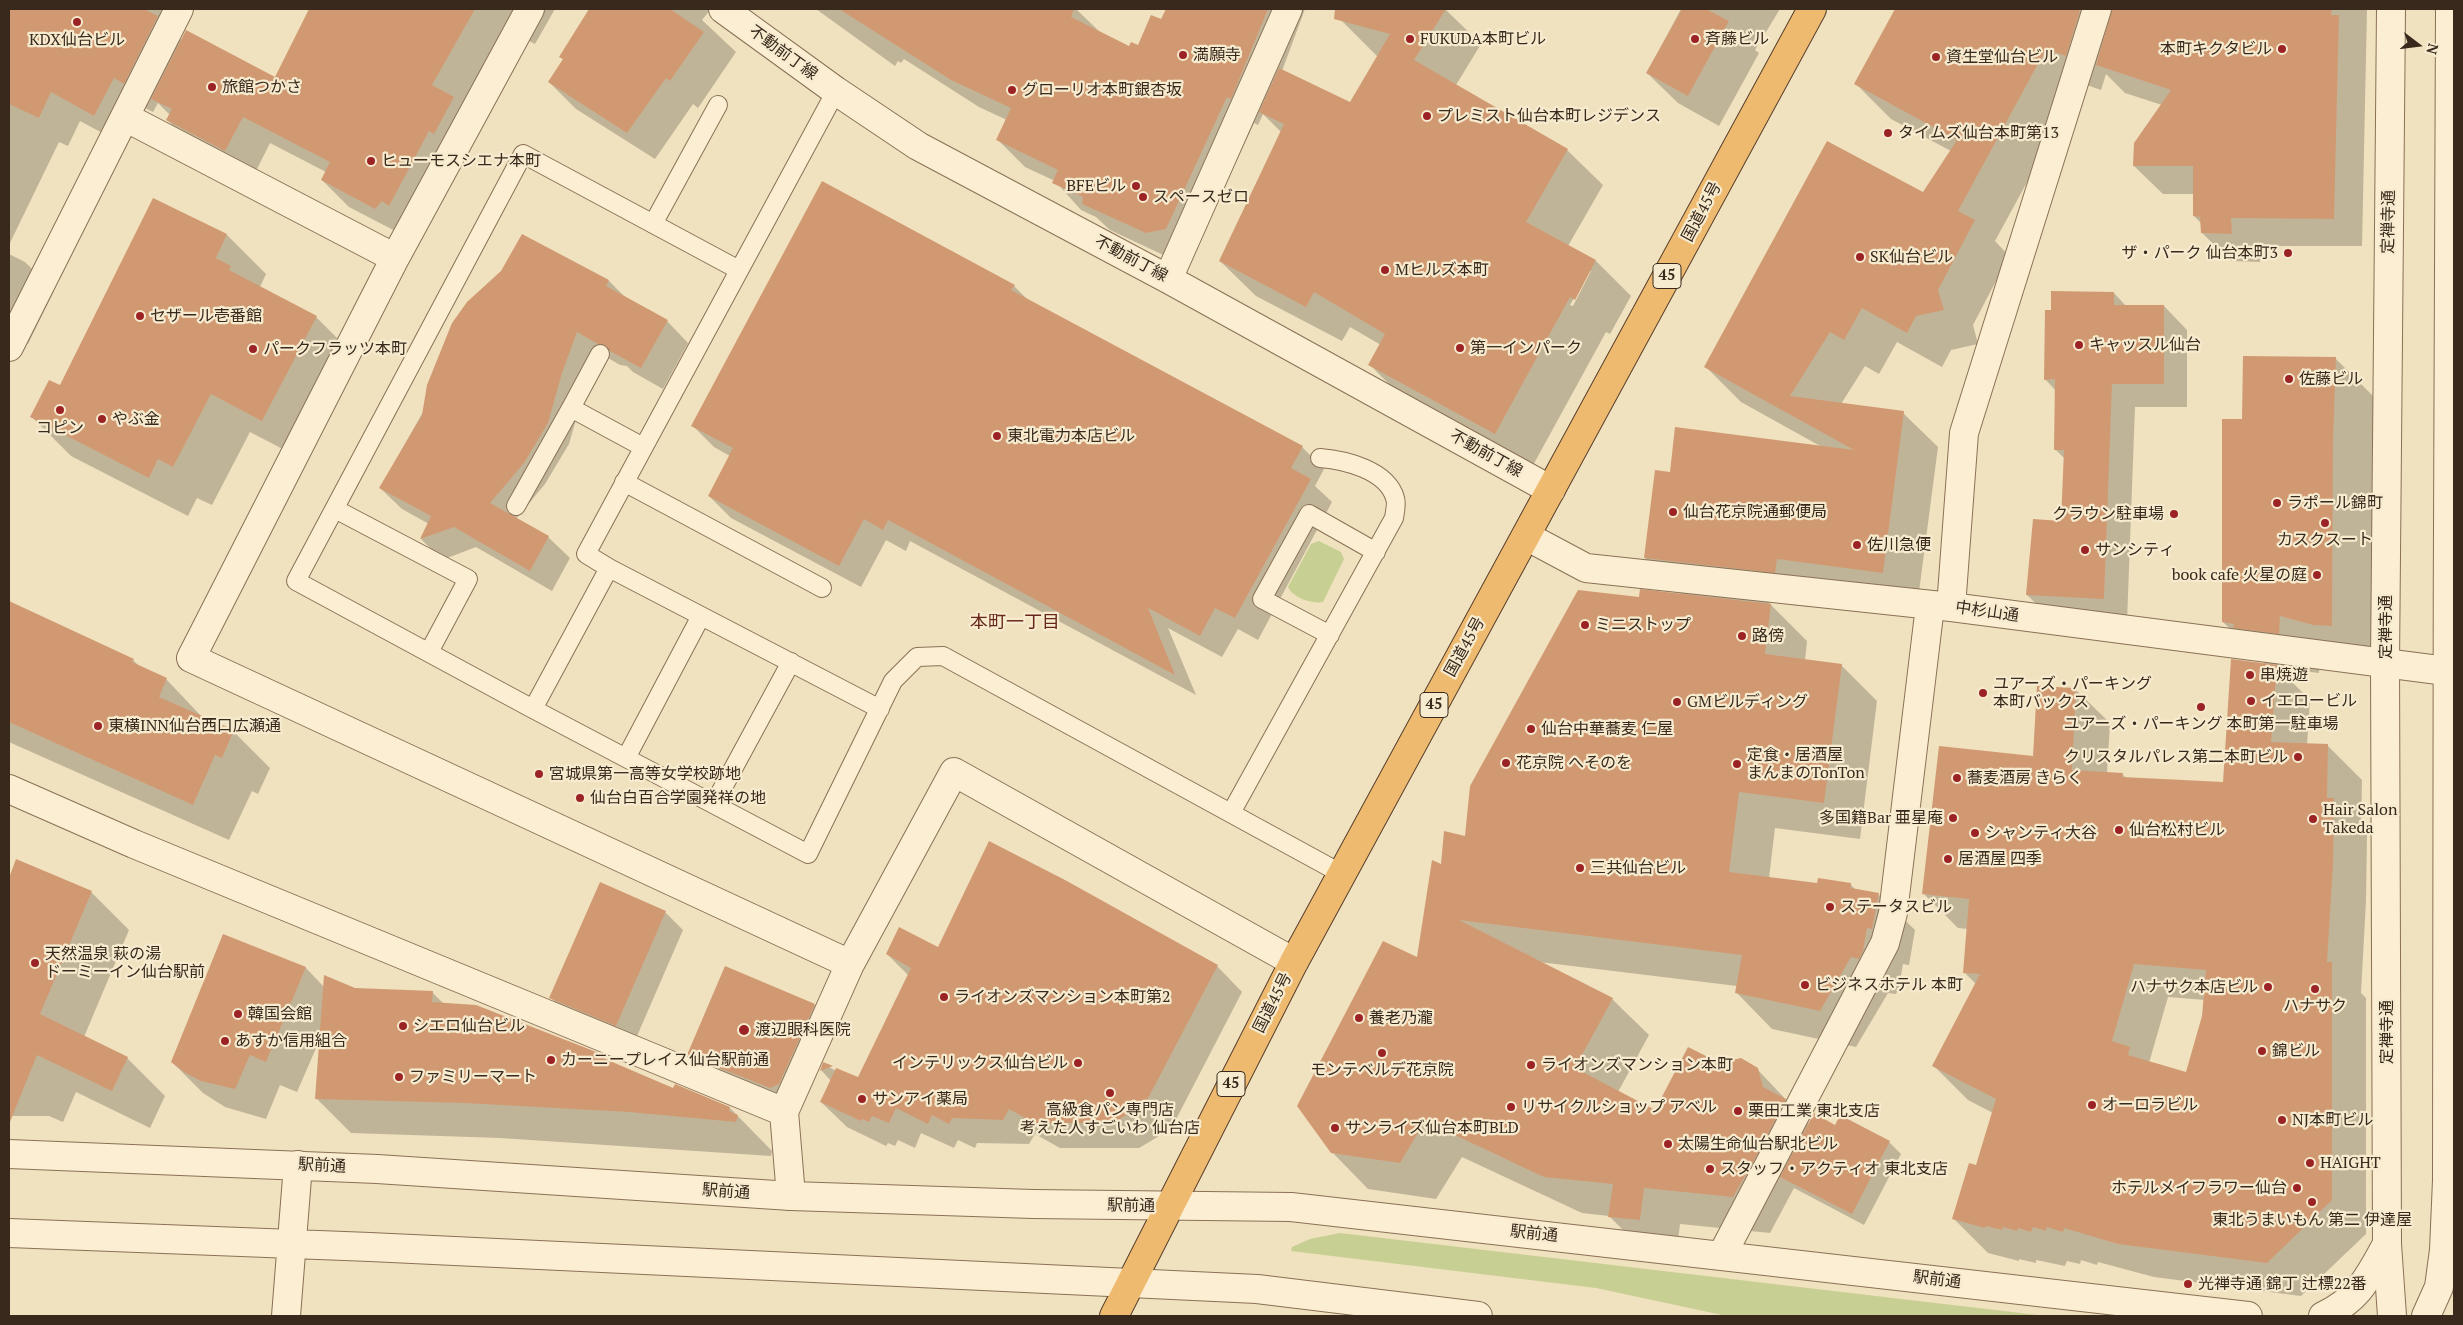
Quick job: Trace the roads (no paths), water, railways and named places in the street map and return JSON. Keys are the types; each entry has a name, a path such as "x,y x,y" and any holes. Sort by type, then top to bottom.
{"highway":[{"name":"国道45号","path":"1114,1316 1294,962 1812,9"}],"street":[{"path":"9,347 179,9"},
{"path":"530,9 395,258 190,658 850,964"},
{"name":"不動前丁線","path":"723,9 836,91 918,146 1168,279 1551,490"},
{"path":"1168,279 1288,9"},
{"path":"1722,1255 1885,944 1893,913 1941,606 1964,432 2097,9"},
{"name":"定禅寺通","path":"2391,9 2385,663 2387,1244 2392,1316"},
{"path":"2426,1316 2439,1287 2444,1250 2447,1180 2450,671 2450,9"},
{"path":"125,118 395,258"},
{"name":"中杉山通","path":"1526,536 1586,568 1941,606 2450,671"},
{"path":"791,1196 784,1112 850,964 954,772 1294,962"},
{"path":"9,789 142,848 784,1112"},
{"name":"駅前通","path":"9,1154 298,1165 791,1196 1169,1207 1291,1207 2248,1316"},
{"path":"286,1316 298,1165"},
{"path":"9,1233 1131,1282 1257,1290 1478,1316"},
{"path":"2323,1316 2342,1306 2362,1289 2387,1244"}],"lane":[{"path":"836,91 586,554 609,568 880,709"},
{"path":"653,224 718,105"},
{"path":"739,270 523,154 296,581 808,854 893,681 917,657 943,656 1342,874"},
{"path":"516,506 572,408 600,354"},
{"path":"572,408 643,447"},
{"path":"1231,814 1394,518 1396,498 1384,482 1366,468 1338,459 1320,458"},
{"path":"624,482 822,588"},
{"path":"335,509 468,579 429,652"},
{"path":"1330,635 1262,599 1310,514 1376,552"},
{"path":"533,709 609,568"},
{"path":"626,758 701,616"},
{"path":"714,804 790,662"}],"place":[{"name":"KDX仙台ビル","path":"77,22"},
{"name":"FUKUDA本町ビル","path":"1410,39"},
{"name":"斉藤ビル","path":"1695,39"},
{"name":"本町キクタビル","path":"2282,49"},
{"name":"満願寺","path":"1183,55"},
{"name":"資生堂仙台ビル","path":"1936,57"},
{"name":"旅館つかさ","path":"212,87"},
{"name":"グローリオ本町銀杏坂","path":"1012,90"},
{"name":"プレミスト仙台本町レジデンス","path":"1427,116"},
{"name":"タイムズ仙台本町第13","path":"1888,133"},
{"name":"ヒューモスシエナ本町","path":"371,161"},
{"name":"BFEビル","path":"1136,186"},
{"name":"スペースゼロ","path":"1143,197"},
{"name":"ザ・パーク 仙台本町3","path":"2288,253"},
{"name":"SK仙台ビル","path":"1860,257"},
{"name":"Mヒルズ本町","path":"1385,270"},
{"name":"セザール壱番館","path":"140,316"},
{"name":"キャッスル仙台","path":"2079,345"},
{"name":"第一インパーク","path":"1460,348"},
{"name":"パークフラッツ本町","path":"253,349"},
{"name":"佐藤ビル","path":"2289,379"},
{"name":"コピン","path":"60,410"},
{"name":"やぶ金","path":"102,419"},
{"name":"東北電力本店ビル","path":"997,436"},
{"name":"ラポール錦町","path":"2277,503"},
{"name":"仙台花京院通郵便局","path":"1673,512"},
{"name":"クラウン駐車場","path":"2174,514"},
{"name":"カスクスート","path":"2325,523"},
{"name":"佐川急便","path":"1857,545"},
{"name":"サンシティ","path":"2085,550"},
{"name":"book cafe 火星の庭","path":"2317,575"},
{"name":"ミニストップ","path":"1585,625"},
{"name":"路傍","path":"1742,636"},
{"name":"串焼遊","path":"2250,675"},
{"name":"ユアーズ・パーキング 本町バックス","path":"1983,693"},
{"name":"イエロービル","path":"2251,701"},
{"name":"GMビルディング","path":"1677,702"},
{"name":"ユアーズ・パーキング 本町第一駐車場","path":"2201,707"},
{"name":"東横INN仙台西口広瀬通","path":"98,726"},
{"name":"仙台中華蕎麦 仁屋","path":"1531,729"},
{"name":"クリスタルパレス第二本町ビル","path":"2298,757"},
{"name":"花京院 へそのを","path":"1506,763"},
{"name":"定食・居酒屋 まんまのTonTon","path":"1737,764"},
{"name":"宮城県第一高等女学校跡地","path":"539,774"},
{"name":"蕎麦酒房 きらく","path":"1957,778"},
{"name":"仙台白百合学園発祥の地","path":"580,798"},
{"name":"多国籍Bar 亜星庵","path":"1953,818"},
{"name":"Hair Salon Takeda","path":"2313,819"},
{"name":"仙台松村ビル","path":"2119,830"},
{"name":"シャンティ大谷","path":"1975,833"},
{"name":"居酒屋 四季","path":"1948,859"},
{"name":"三共仙台ビル","path":"1580,868"},
{"name":"ステータスビル","path":"1830,907"},
{"name":"天然温泉 萩の湯 ドーミーイン仙台駅前","path":"35,963"},
{"name":"ビジネスホテル 本町","path":"1805,985"},
{"name":"ハナサク本店ビル","path":"2268,987"},
{"name":"ハナサク","path":"2315,989"},
{"name":"ライオンズマンション本町第2","path":"944,997"},
{"name":"韓国会館","path":"238,1014"},
{"name":"養老乃瀧","path":"1359,1018"},
{"name":"シエロ仙台ビル","path":"403,1026"},
{"name":"渡辺眼科医院","path":"744,1030"},
{"name":"あすか信用組合","path":"225,1041"},
{"name":"錦ビル","path":"2262,1051"},
{"name":"モンテベルデ花京院","path":"1382,1053"},
{"name":"カーニープレイス仙台駅前通","path":"551,1060"},
{"name":"インテリックス仙台ビル","path":"1078,1063"},
{"name":"ライオンズマンション本町","path":"1531,1065"},
{"name":"ファミリーマート","path":"399,1077"},
{"name":"高級食パン専門店 考えた人すごいわ 仙台店","path":"1110,1093"},
{"name":"サンアイ薬局","path":"862,1099"},
{"name":"オーロラビル","path":"2092,1105"},
{"name":"リサイクルショップ アベル","path":"1511,1107"},
{"name":"栗田工業 東北支店","path":"1738,1111"},
{"name":"NJ本町ビル","path":"2282,1120"},
{"name":"サンライズ仙台本町BLD","path":"1335,1128"},
{"name":"太陽生命仙台駅北ビル","path":"1668,1144"},
{"name":"HAIGHT","path":"2310,1163"},
{"name":"スタッフ・アクティオ 東北支店","path":"1710,1169"},
{"name":"ホテルメイフラワー仙台","path":"2297,1188"},
{"name":"東北うまいもん 第二 伊達屋","path":"2312,1202"},
{"name":"光禅寺通 錦丁 辻標22番","path":"2188,1284"}],"district":[{"name":"本町一丁目","path":"1015,623"}]}
